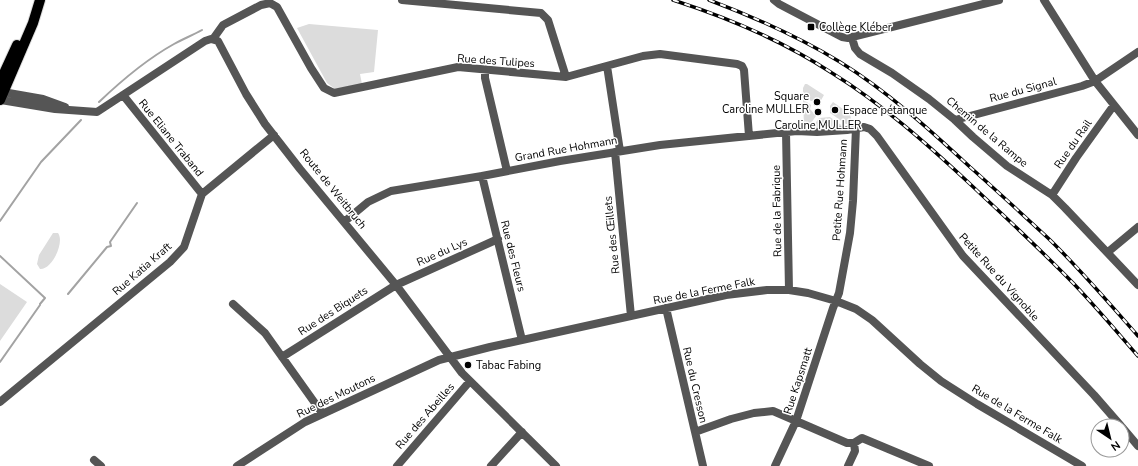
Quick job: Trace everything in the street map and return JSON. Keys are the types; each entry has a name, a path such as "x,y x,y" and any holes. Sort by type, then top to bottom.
{"main road":[{"path":"0,82 40,0"},
{"path":"1,96 33,24 40,0"}],"street":[{"path":"402,0 541,13 548,20 566,78"},
{"path":"774,0 842,37 852,38 980,2 999,0"},
{"path":"1044,0 1095,81 1138,135"},
{"name":"Rue des Tulipes","path":"213,39 223,25 261,5 274,2 324,88 334,93 458,68 566,78 643,56 660,54 742,66 744,70 749,136"},
{"name":"Chemin de la Rampe","path":"852,38 855,48 860,54 892,73 929,99 1007,166 1052,195 1138,285"},
{"path":"1,96 54,109 72,109 97,112 205,41 213,39"},
{"name":"Route de Weitbruch","path":"213,39 218,42 252,104 274,135 396,285 462,372 556,466"},
{"name":"Rue du Signal","path":"955,120 1082,86 1095,81 1138,52"},
{"name":"Rue des Œillets","path":"607,66 617,152 631,316"},
{"path":"484,70 507,171"},
{"name":"Rue Eliane Traband","path":"123,95 202,194"},
{"name":"Rue du Rail","path":"1052,195 1076,158 1114,105"},
{"name":"Petite Rue Hohmann","path":"836,301 839,294 850,233 856,128"},
{"name":"Petite Rue du Vignoble","path":"803,131 867,128 876,134 963,256 1094,395 1113,418"},
{"name":"Grand Rue Hohmann","path":"344,222 368,202 391,191 660,145 803,131"},
{"name":"Rue de la Fabrique","path":"786,132 789,290"},
{"path":"202,194 274,135"},
{"name":"Rue des Fleurs","path":"482,176 522,340"},
{"name":"Rue Katia Kraft","path":"0,402 170,262 184,247 202,194"},
{"path":"1108,252 1138,227"},
{"name":"Rue du Lys","path":"396,285 498,239"},
{"name":"Rue des Biquets","path":"282,357 396,285"},
{"name":"Rue de la Ferme Falk","path":"450,357 738,293 767,290 789,290 808,293 836,301 856,309 872,320 941,381 1082,466"},
{"name":"Rue Kapsmatt","path":"775,466 796,421 836,301"},
{"path":"233,304 265,333 322,413"},
{"name":"Rue du Cresson","path":"666,308 703,466"},
{"name":"Rue des Moutons","path":"237,466 305,422 322,413 439,360 450,357"},
{"name":"Rue des Abeilles","path":"397,466 470,381"},
{"path":"694,432 731,419 754,413 774,411 847,443 854,443 862,438 929,466"},
{"path":"490,466 522,432"},
{"name":"Petite Rue du Vignoble","path":"1130,437 1138,446"},
{"path":"848,466 856,451 854,443"},
{"path":"94,460 101,466"}],"shaded area":[{"path":"309,24 378,30 374,72 360,74 362,84 335,89 327,83 297,28"},
{"path":"805,84 824,95 820,102 811,101 803,95 803,88"},
{"path":"803,99 811,105 810,109 816,116 809,126 804,125"},
{"name":"Espace pétanque","path":"833,102 850,114 851,119 848,124 830,113 830,106"},
{"path":"830,117 844,127 812,128 819,118"},
{"path":"53,233 58,233 60,237 59,249 49,265 40,269 37,264 39,255"},
{"path":"0,284 27,302 0,341"}],"waterway":[{"path":"99,102 125,78 154,56 202,30"},
{"path":"0,221 41,162 81,120"},
{"path":"68,294 107,247 111,246 110,242 137,203"},
{"path":"0,256 45,298 40,304"},
{"path":"0,362 40,305"}],"railway":[{"path":"673,0 715,14 775,41 813,61 886,111 953,168 1009,220 1082,293 1138,356"},
{"path":"709,0 759,20 809,44 857,73 891,98 939,139 1048,238 1083,274 1138,336"}],"place":[{"name":"Collège Kléber","path":"811,27"},
{"name":"Square Caroline MULLER","path":"817,102"},
{"name":"Espace pétanque","path":"835,110"},
{"name":"Caroline MULLER","path":"818,112"},
{"name":"Tabac Fabing","path":"468,365"}]}
